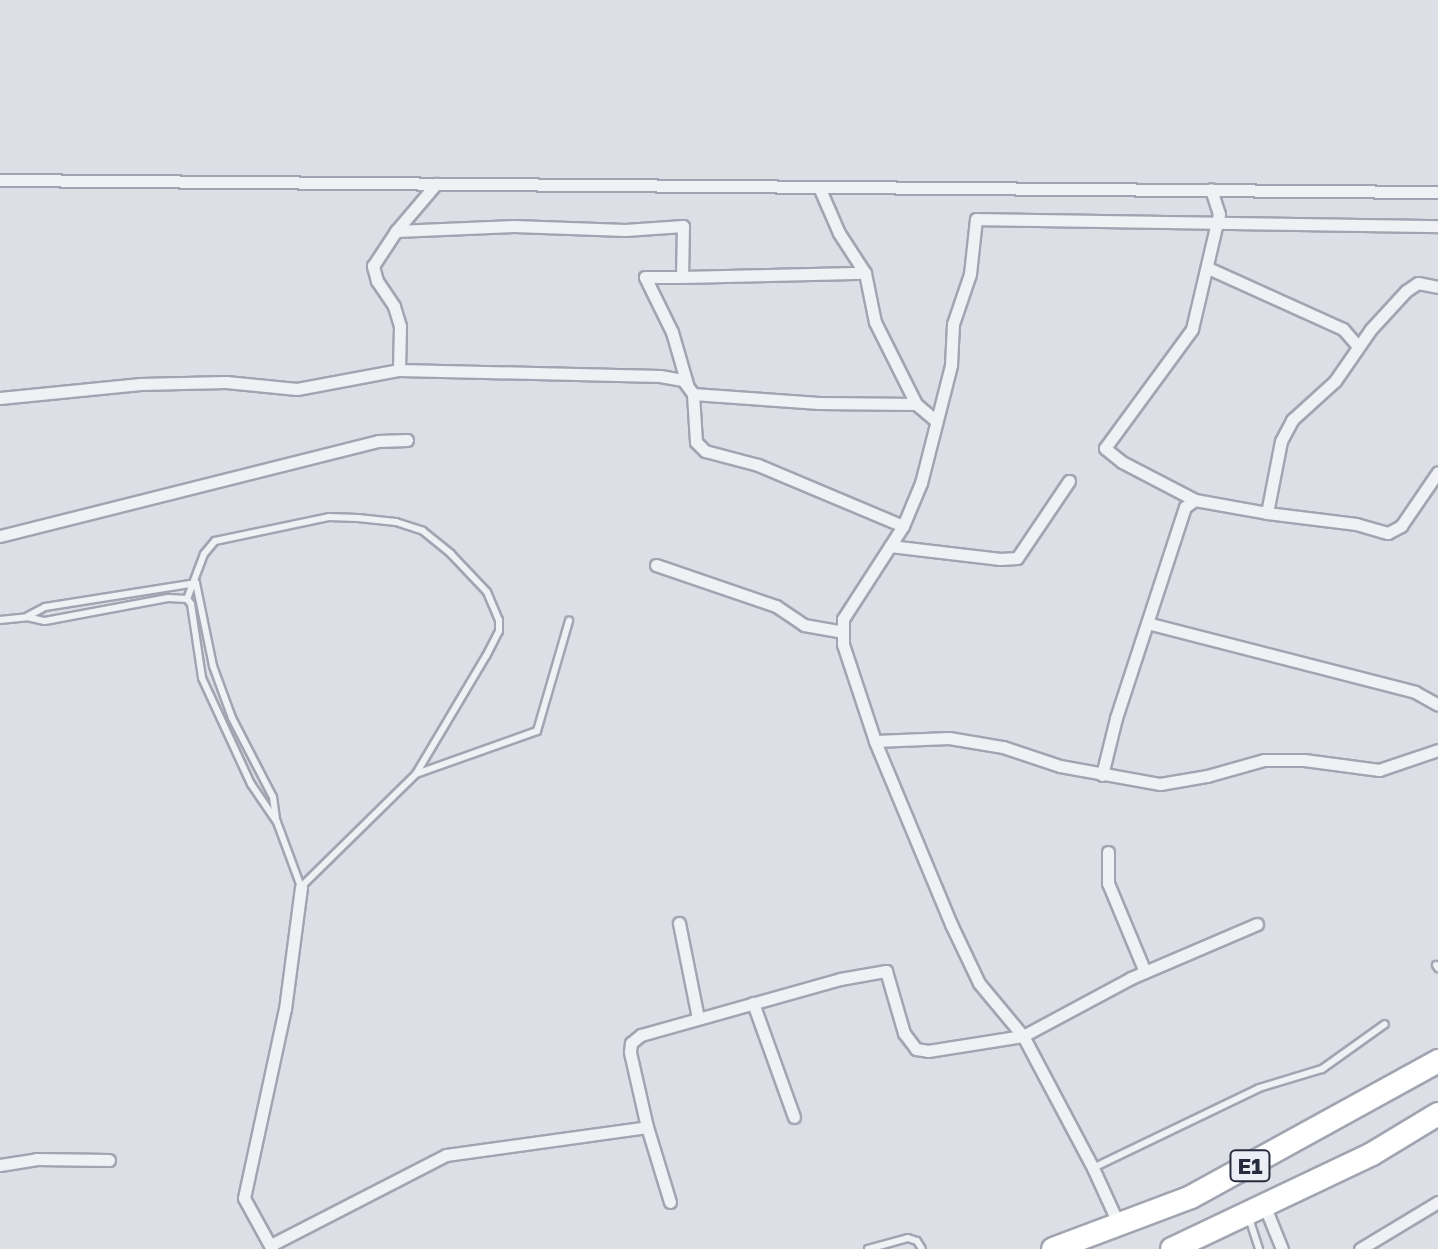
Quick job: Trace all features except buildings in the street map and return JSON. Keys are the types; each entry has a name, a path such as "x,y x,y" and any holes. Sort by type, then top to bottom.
{"highway":[{"name":"E1","path":"1053,1249 1191,1197 1438,1061"},
{"name":"E1","path":"1172,1249 1206,1242 1257,1211 1372,1154 1438,1114"}],"street":[{"path":"0,180 1438,192"},
{"path":"399,370 400,326 394,306 377,281 373,266 396,231 436,184"},
{"path":"819,187 839,233 865,273 875,322 916,404 936,421"},
{"path":"1211,189 1218,222 1192,329 1105,448 1122,462 1195,500 1356,524 1388,533 1401,526 1438,472"},
{"path":"1119,1225 1093,1168 1023,1036 979,983 875,741 842,632 843,619 903,526 921,483 951,365 953,324 970,274 976,219 1438,226"},
{"path":"396,231 514,226 625,230 683,226 682,277"},
{"path":"1208,268 1343,329 1358,346"},
{"path":"865,273 645,277 672,332 690,389 696,442 705,451 758,465 903,526"},
{"path":"1267,513 1281,441 1292,420 1335,381 1371,329 1418,283 1438,287"},
{"path":"1343,329 1371,329"},
{"path":"0,398 140,384 226,382 297,389 399,370 660,376 690,389 819,403 916,404"},
{"path":"0,536 378,441 407,440"},
{"path":"890,546 1000,559 1017,558 1069,481"},
{"path":"1102,775 1185,507 1195,500"},
{"path":"656,565 776,606 804,625 842,632"},
{"path":"1147,623 1415,692 1438,705"},
{"path":"875,741 949,738 1003,747 1060,766 1160,784 1207,776 1264,760 1304,760 1379,770 1438,750"},
{"path":"1108,852 1108,883 1145,972"},
{"path":"301,887 285,1009 244,1198 271,1247 446,1155 647,1127"},
{"path":"679,923 698,1018"},
{"path":"670,1202 631,1061 631,1043 641,1035 840,979 886,971 904,1033 916,1049 928,1051 1023,1036 1145,972 1257,924"},
{"path":"753,1003 794,1117"},
{"path":"0,1165 36,1159 109,1160"},
{"path":"1360,1249 1438,1202"},
{"path":"1257,1211 1282,1249"}],"lane":[{"path":"187,599 196,583 204,554 215,541 329,517 396,522 423,531 451,554 487,592 499,620 499,631 416,774 301,887 277,822 273,797 232,718 213,666 196,583"},
{"path":"27,617 45,607 196,583"},
{"path":"0,620 27,617 45,621 168,598 187,599 191,604 202,678 251,784 277,822"},
{"path":"416,774 537,731 569,621"},
{"path":"1093,1168 1259,1088 1322,1069 1385,1024"},
{"path":"1257,1211 1259,1249"},
{"path":"868,1249 908,1238 917,1241 922,1249"}]}
